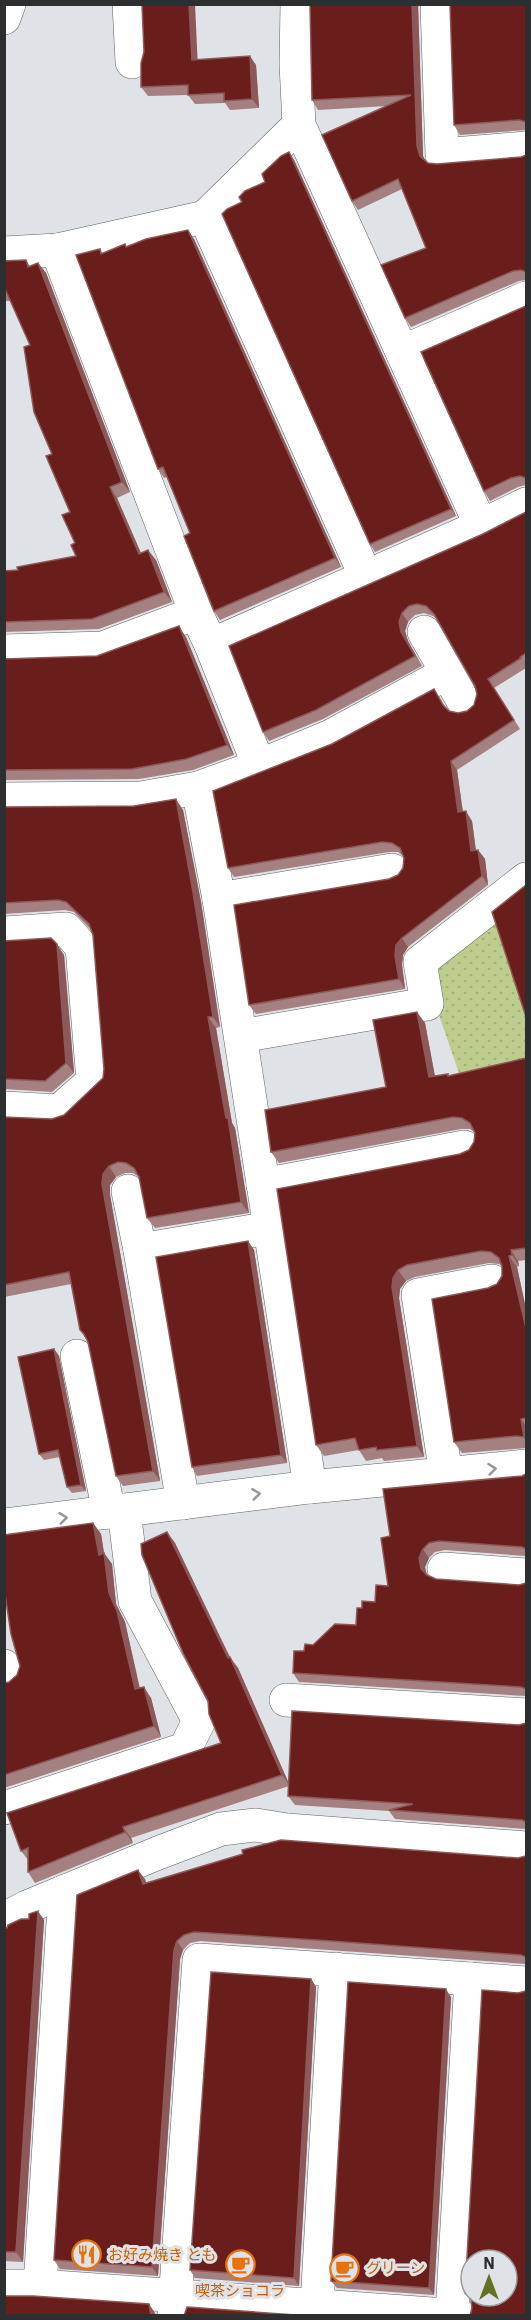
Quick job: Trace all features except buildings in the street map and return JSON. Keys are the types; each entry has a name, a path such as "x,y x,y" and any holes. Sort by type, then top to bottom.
{"street":[{"path":"4,18 9,4"},
{"path":"129,4 132,62"},
{"path":"297,4 296,64 299,125 481,526"},
{"path":"437,4 442,155 526,148"},
{"path":"4,253 57,250 205,217 299,125"},
{"path":"205,217 366,577"},
{"path":"57,250 196,613 259,766"},
{"path":"402,352 526,298"},
{"path":"211,645 481,526 524,511"},
{"path":"4,651 103,648 196,613"},
{"path":"424,632 465,704"},
{"path":"4,800 141,798 198,788 331,736 447,673"},
{"path":"198,788 241,1036 310,1487"},
{"path":"219,899 392,870"},
{"path":"241,1036 427,1004 420,962 526,879"},
{"path":"4,933 66,929 82,947 93,1081 59,1111 4,1108"},
{"path":"263,1185 464,1147"},
{"path":"128,1191 183,1503"},
{"path":"140,1250 270,1228"},
{"path":"446,1474 418,1295 492,1281"},
{"path":"4,1809 185,1749 199,1721 135,1601 117,1511 77,1356"},
{"path":"4,1525 310,1487 526,1466"},
{"path":"444,1569 526,1575"},
{"path":"285,1700 526,1715"},
{"path":"4,1919 65,1891 221,1829 256,1825 286,1830 526,1848"},
{"path":"40,2286 65,1891"},
{"path":"175,2306 199,1960 526,1983"},
{"path":"317,2306 336,1969"},
{"path":"452,2315 471,1979"},
{"path":"4,2286 40,2286 175,2306 317,2306 460,2316"}],"green space":[{"path":"494,916 526,1016 526,1066 462,1082 439,1015 429,970"}],"place":[{"name":"お好み焼き とも","path":"87,2255"},
{"name":"喫茶ショコラ","path":"240,2264"},
{"name":"グリーン","path":"345,2268"}]}
